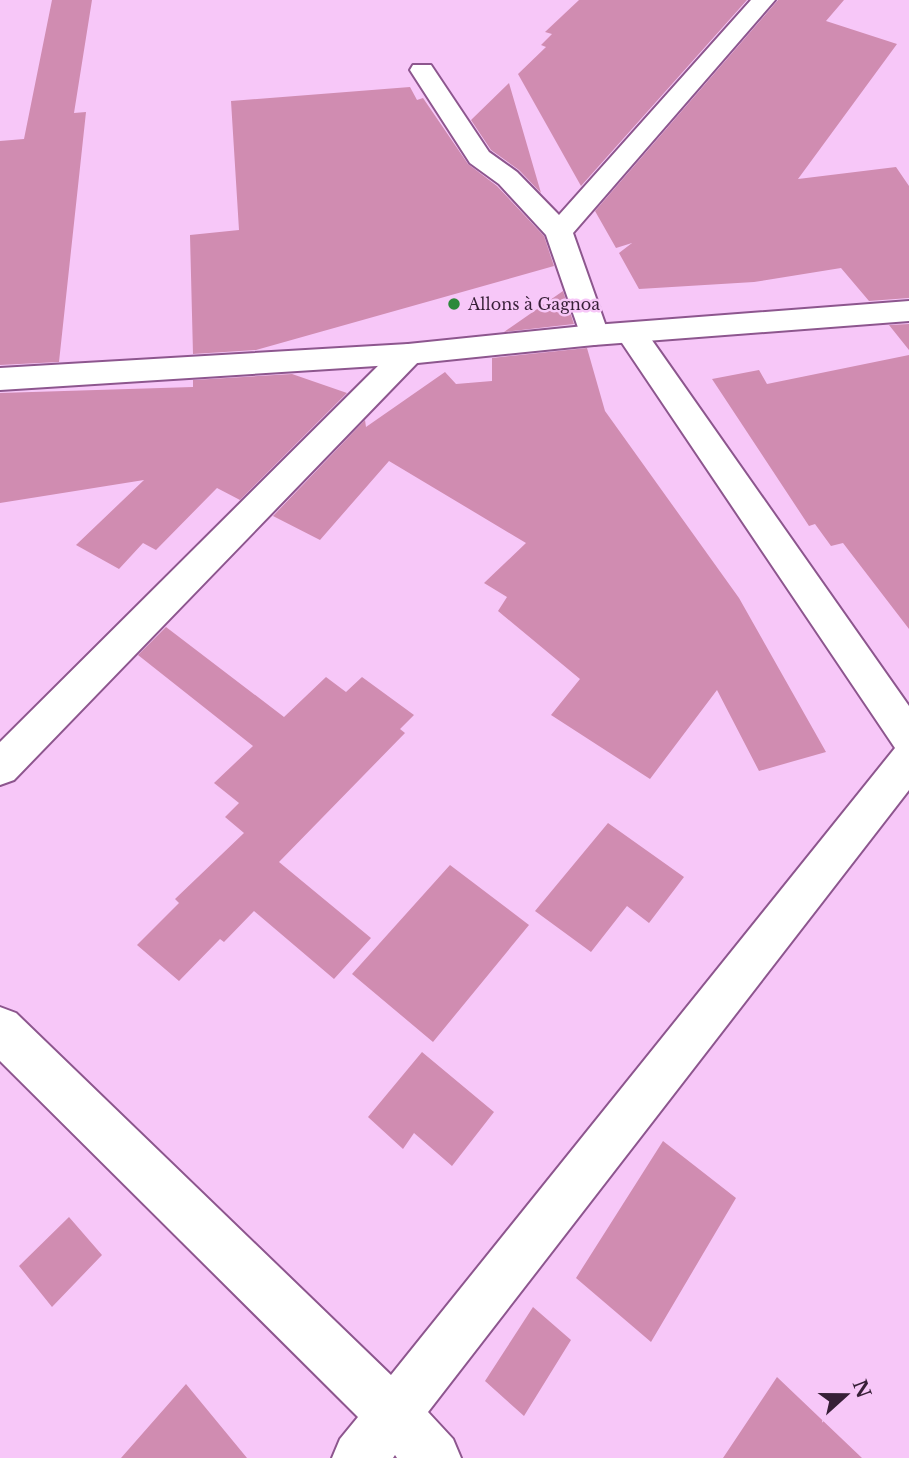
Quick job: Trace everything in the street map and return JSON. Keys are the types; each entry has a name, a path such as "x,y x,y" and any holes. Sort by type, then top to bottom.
{"street":[{"path":"559,232 763,0"},
{"path":"422,70 479,157 508,178 559,232 594,335"},
{"path":"0,379 408,354 594,335 909,311"},
{"path":"631,332 909,737"},
{"path":"0,768 408,354"},
{"path":"359,1458 909,760"},
{"path":"0,1030 393,1414 434,1458"}],"building":[{"path":"52,0 92,0 74,113 86,112 59,362 0,365 0,141 24,139"},
{"path":"579,0 747,0 581,186 518,74 546,47 541,45 552,34 545,32"},
{"path":"778,0 844,0 826,21 897,44 798,179 896,167 909,186 909,298 869,301 841,268 754,282 639,289 619,253 632,243 616,248 595,211"},
{"path":"509,83 541,193 519,170 491,150 471,120"},
{"path":"410,87 417,100 423,98 468,164 497,186 544,236 554,266 256,350 193,354 190,235 239,230 231,101"},
{"path":"563,291 574,324 504,332"},
{"path":"909,324 909,350 889,325"},
{"path":"587,348 605,411 739,598 826,752 759,771 717,690 650,779 551,715 580,679 498,611 507,597 484,583 526,543 389,461 320,540 273,516 365,420 366,427 445,372 456,384 492,381 492,358"},
{"path":"909,355 909,629 843,543 831,546 815,524 809,526 712,379 759,370 767,384"},
{"path":"292,374 347,393 240,500 217,488 156,550 143,543 119,569 76,545 144,480 0,503 0,393 193,387 193,380"},
{"path":"166,627 284,717 326,677 346,692 362,677 414,715 400,729 405,733 279,862 371,938 334,979 254,911 224,942 220,939 179,981 137,945 179,903 175,899 244,833 225,817 239,803 214,783 253,746 138,655"},
{"path":"608,823 684,877 649,923 627,906 591,952 535,911"},
{"path":"450,865 529,925 433,1042 352,974"},
{"path":"422,1052 494,1112 452,1166 414,1133 403,1149 368,1117"},
{"path":"663,1141 736,1198 651,1342 576,1278"},
{"path":"69,1217 102,1255 52,1307 19,1266"},
{"path":"533,1307 571,1340 524,1416 485,1381"},
{"path":"777,1377 862,1458 723,1458"},
{"path":"186,1384 247,1458 121,1458"}],"place":[{"name":"Allons à Gagnoa","path":"454,304"}]}
